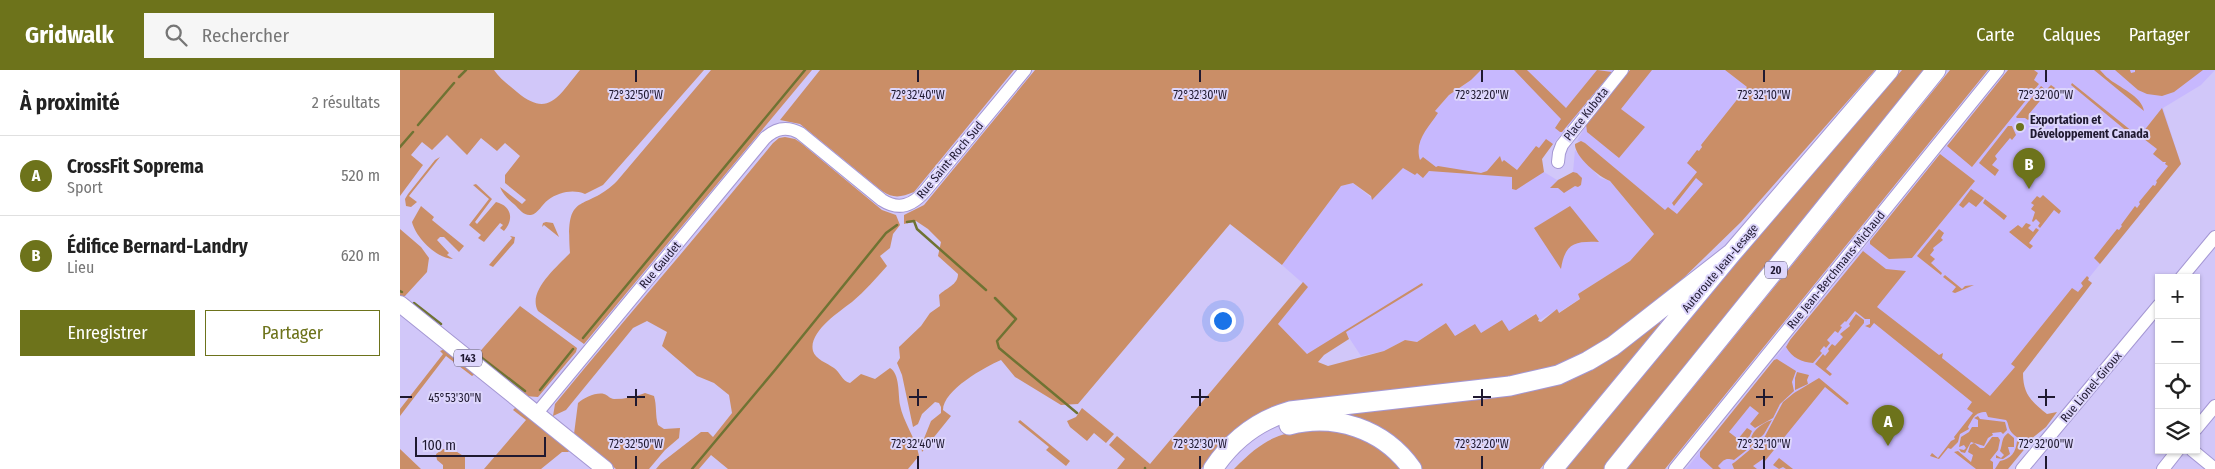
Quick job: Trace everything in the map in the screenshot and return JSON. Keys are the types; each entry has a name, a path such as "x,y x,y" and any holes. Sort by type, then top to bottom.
{"highway":[{"name":"Autoroute Jean-Lesage","path":"1553,469 1732,253 1889,70"},
{"name":"20","path":"1614,469 1936,70"},
{"path":"1213,469 1223,454 1247,431 1264,421 1290,412 1334,405 1510,386 1546,379 1568,371 1623,339 1732,253"},
{"path":"1226,469 1245,448 1261,437 1284,426 1316,421 1346,424 1370,433 1390,445 1412,469"}],"main road":[{"name":"143","path":"400,304 605,469"}],"street":[{"name":"Rue Saint-Roch Sud","path":"790,129 804,136 882,200 895,206 907,205 916,200 925,191 1025,70"},
{"name":"Place Kubota","path":"1558,162 1562,145 1622,70"},
{"name":"Rue Jean-Berchmans-Michaud","path":"1675,469 1998,70"},
{"name":"Rue Gaudet","path":"537,413 765,138 776,130 790,129"},
{"path":"2184,274 2215,237"},
{"name":"Rue Lionel-Giroux","path":"2022,469 2155,310"},
{"path":"2200,424 2215,406"},
{"path":"2163,469 2175,454"},
{"path":"2197,454 2215,469"}],"shaded area":[{"path":"400,70 494,70 505,82 528,100 545,103 553,101 580,70 704,70 603,185 585,194 566,192 552,197 536,213 528,215 508,199 500,187 522,204 526,200 505,183 505,175 520,156 505,143 497,151 481,138 467,155 447,135 432,150 422,142 411,155 423,165 400,196"},
{"path":"711,70 812,70 584,344 538,311 536,303 537,295 545,280 570,253 569,233 574,210 579,205 605,191 617,181"},
{"path":"820,70 1014,70 914,192 898,196 882,191 800,124 780,120"},
{"path":"1035,70 1481,70 1471,80 1449,95 1435,111 1438,113 1420,141 1420,160 1423,157 1436,167 1481,173 1487,171 1500,156 1502,162 1504,160 1517,170 1536,146 1539,148 1546,139 1553,144 1542,159 1544,172 1516,190 1512,189 1512,177 1429,171 1423,178 1417,173 1415,175 1403,168 1372,200 1371,196 1353,183 1341,186 1282,265 1230,224 1078,404 1061,405 1015,377 1001,360 966,380 950,395 945,402 943,410 951,416 922,452 921,446 931,421 941,413 941,407 939,403 935,402 922,414 918,424 913,427 902,375 897,363 900,358 899,347 921,326 930,313 940,306 939,295 954,284 958,274 938,256 941,242 928,229 916,221 904,224 904,215 924,205"},
{"path":"1481,70 1613,70 1545,154 1542,159 1542,169 1557,180 1566,177 1573,172 1575,150 1600,178 1610,181 1654,234 1630,261 1578,294 1581,298 1558,313 1556,310 1540,320 1535,314 1509,331 1455,337 1446,323 1417,342 1405,340 1384,351 1361,356 1346,333 1307,354 1278,324 1307,287 1282,265 1341,186 1353,183 1373,199 1403,168 1420,161 1417,151 1419,143 1426,128 1437,113 1435,111 1449,95 1471,80"},
{"path":"1514,70 1527,70 1566,108 1597,70 1612,72 1562,132 1560,132 1555,128 1561,119"},
{"path":"1630,70 1725,70 1747,87 1701,145 1706,183 1675,219 1585,143 1577,141 1589,120"},
{"path":"1630,70 1652,70 1621,109 1645,127 1619,158 1587,132 1586,124"},
{"path":"1725,70 1875,70 1741,222 1668,293 1587,353 1544,372 1253,419 1236,429 1201,469 1117,469 1125,459 1109,445 1117,436 1150,464 1303,282 1308,287 1278,324 1307,354 1422,283 1423,285 1346,332 1349,339 1324,355 1318,362 1328,366 1384,351 1405,340 1417,342 1446,323 1455,336 1475,324 1481,333 1502,320 1509,331 1536,314 1539,319 1538,321 1541,322 1557,309 1559,313 1580,299 1578,294 1630,261 1654,234 1610,181 1594,171 1583,160 1578,154 1575,144 1581,141 1585,143 1665,210 1668,207 1677,214 1703,184 1696,178 1674,206 1672,203 1697,172 1687,163 1697,150 1699,151 1702,147 1701,145 1747,87"},
{"path":"1902,70 1927,70 1604,469 1566,469 1732,267"},
{"path":"1950,70 1988,70 1665,469 1627,469"},
{"path":"2008,70 2215,70 2201,85 2163,108 2181,164 2088,279 2092,283 2023,372 1998,400 2030,442 2028,445 2008,469 1686,469"},
{"path":"2008,70 2034,70 2038,73 2034,80 2039,84 1972,167 1947,146"},
{"path":"2094,70 2100,70 2134,96 2144,111"},
{"path":"2115,70 2130,70 2131,73 2135,72 2135,70 2203,70 2174,92 2162,96 2147,94 2138,90"},
{"path":"2072,83 2133,132 2129,133 2071,85"},
{"path":"2051,85 2062,93 2058,97 2051,91 2046,98 2044,96 2029,114 2031,117 2028,120 2016,117 2041,86 2046,90"},
{"path":"2162,108 2181,164 2100,264 2094,258 2117,229 2119,230 2135,206 2137,208 2140,204 2139,202 2153,185 2155,186 2156,181 2168,166 2165,164 2166,162 2163,162 2153,154 2157,149 2144,139 2143,132"},
{"path":"2008,126 2012,126 2016,135 2012,140 2010,138 1995,156 1997,159 1992,165 1999,170 1995,176 1979,163"},
{"path":"779,138 795,139 801,143 882,210 896,215 900,225 893,234 890,248 880,256 887,266 852,302 826,323 815,337 813,351 819,359 834,368 850,383 861,374 875,379 890,368 896,375 900,405 919,456 908,469 728,469 711,455 699,469 656,469 701,432 708,432 713,437 732,413 729,395 714,383 697,376 662,346 667,332 647,321 633,328 566,410 553,416 555,404 582,371 773,143"},
{"path":"1940,154 1975,181 1912,258 1889,259 1870,244 1870,241"},
{"path":"440,157 409,196 417,202 411,207 406,206 405,199 408,194 435,160"},
{"path":"1573,172 1582,178 1581,185 1575,186 1564,193 1558,188 1550,188 1558,180"},
{"path":"476,184 492,199 475,222 477,224 496,202 505,207 510,214 509,222 504,231 500,228 503,225 500,223 484,242 478,238 481,235 469,225 489,199 473,185"},
{"path":"1971,189 1984,198 1976,207 1969,202 1963,208 1959,205"},
{"path":"2043,195 2061,211 2059,214 2054,210 2040,228 2038,226 2040,223 2036,219 2032,221 2035,212 2031,209 2034,205 2031,203 2037,196 2040,198"},
{"path":"1985,199 2007,216 2004,220 1983,203"},
{"path":"421,206 434,217 432,220 464,246 459,252 444,237 440,237 437,240 449,253 447,255 453,259 434,251 422,240 414,228 412,222"},
{"path":"1570,206 1599,242 1584,242 1572,245 1565,254 1561,269 1534,228"},
{"path":"543,223 553,223 559,237 544,225 542,227"},
{"path":"2026,223 2031,225 2028,228 2033,232 2036,228 2039,230 2029,243 2033,246 2030,249 2009,232 2018,225 2022,228"},
{"path":"400,229 421,247 429,258 427,272 402,297 400,295"},
{"path":"1939,229 1944,233 1941,238 1943,240 1933,248 1934,250 1930,255 1935,259 1931,263 1942,273 1941,275 1917,256"},
{"path":"510,236 515,237 514,243 493,267 489,265 512,238"},
{"path":"1863,251 1886,269 1906,271 1877,307 1939,355 1943,353 1942,358 1990,396 2015,367 2011,364 2072,288 2078,292 2083,286 2081,283 2087,276 2088,280 2092,283 2023,373 2026,392 2032,401 2047,414 2057,412 2046,427 2026,443 2012,433 2006,420 1988,417 1986,412 1979,413 1968,427 1969,429 1960,434 1958,442 1951,449 1948,448 1939,459 1930,456 1932,453 1938,458 1951,441 1955,439 1954,437 1973,413 1967,409 1972,402 1874,323 1870,328 1865,326 1870,324 1870,319 1865,319 1855,311 1840,326 1842,327 1838,333 1835,331 1827,340 1830,343 1826,348 1824,346 1820,351 1822,353 1813,363 1794,357 1786,347 1790,340"},
{"path":"1945,275 1962,289 1965,286 1974,285 1955,293 1952,292 1956,287 1943,277"},
{"path":"520,306 577,348 576,352 538,397 525,396 476,356"},
{"path":"1856,314 1864,320 1864,323 1826,369 1832,374 1830,376 1815,364 1823,354 1825,356 1832,344 1835,346 1843,337 1840,334 1850,326 1849,324"},
{"path":"1655,319 1661,323 1540,469 1418,469 1399,447 1378,431 1355,420 1331,416 1307,417 1282,423 1258,434 1235,451 1233,449 1260,428 1276,420 1293,415 1471,397 1538,388 1576,374 1595,364 1621,347"},
{"path":"445,349 475,374 472,376 446,356 400,416 400,409 443,354 440,351"},
{"path":"1777,359 1796,371 1792,382 1794,391 1780,404 1773,418 1755,428 1750,424 1759,413 1750,406 1729,432 1738,439 1747,428 1752,431 1748,440 1748,449 1734,460 1724,460 1718,466 1721,469 1713,469 1700,457 1700,452 1774,360"},
{"path":"1797,372 1809,375 1808,384 1795,390 1795,378"},
{"path":"1819,378 1849,403 1847,405 1825,387 1765,461 1763,459 1753,466 1757,469 1734,469 1732,464 1764,438 1783,402"},
{"path":"645,393 654,396 658,425 664,429 680,428 679,438 665,450 649,469 616,469 574,434 578,403 583,399 597,394 604,394 614,399 622,399"},
{"path":"517,406 571,450 562,452 541,469 484,469 526,420 513,410"},
{"path":"1082,408 1114,434 1106,443 1094,433 1087,441 1070,427 1067,421 1076,417"},
{"path":"1978,416 1980,419 2005,422 2007,430 2003,434 2001,432 1992,433 1993,435 1988,438 1984,446 1971,442 1965,453 1961,452 1959,449 1964,450 1966,448 1964,445 1959,447 1961,437 1969,432 1972,427 1978,427 1978,420 1974,418"},
{"path":"1020,420 1070,461 1066,466 1046,450 1049,447 1018,422"},
{"path":"1772,420 1764,434 1750,448 1751,438 1755,430"},
{"path":"1329,428 1368,439 1403,469 1234,469 1257,448 1277,437 1299,431"},
{"path":"2008,433 2014,438 2014,447 2008,447 2010,454 2003,459 1996,458 1996,455 2001,458 2004,455 2000,451 2003,439"},
{"path":"1992,437 1998,437 2000,440 1998,450 1990,460 1993,462 1993,469 1976,469 1954,452 1958,451 1971,462 1973,455 1968,452 1970,445 1974,443 1980,448 1984,448"},
{"path":"2017,441 2027,446 2008,469 1995,469 2000,461 2007,459 2012,454"},
{"path":"400,449 421,469 400,469"},
{"path":"443,449 454,450 465,457 465,469 443,469 443,465 437,460 436,454"},
{"path":"1779,458 1793,469 1783,467 1779,469 1773,465"}],"waterway":[{"path":"459,77 466,70"},
{"path":"583,338 805,70"},
{"path":"418,125 454,83"},
{"path":"400,147 413,132"},
{"path":"907,222 914,221 917,229 986,290"},
{"path":"692,469 886,233 897,225"},
{"path":"995,298 1016,319 997,341 999,348 1077,413"},
{"path":"414,303 441,324"},
{"path":"540,390 573,349"},
{"path":"473,351 525,391"}],"place":[{"name":"Exportation et Développement Canada","path":"2020,127"},
{"name":"Édifice Bernard-Landry","path":"2029,189"},
{"name":"CrossFit Soprema","path":"1888,446"}]}
